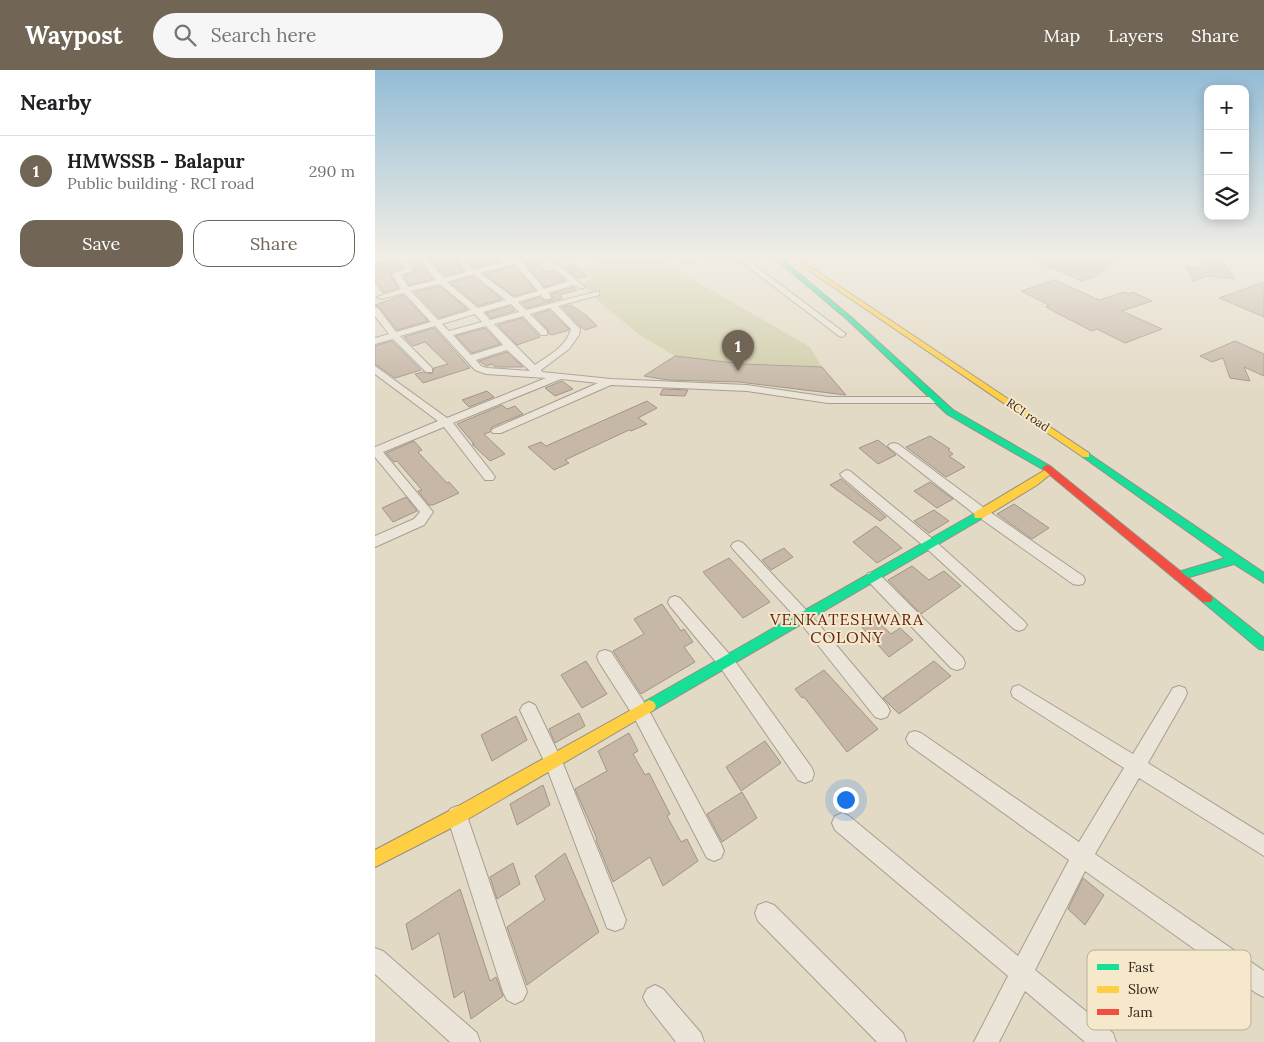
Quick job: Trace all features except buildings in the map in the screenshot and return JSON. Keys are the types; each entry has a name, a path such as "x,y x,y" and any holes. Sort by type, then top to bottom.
{"main road":[{"path":"828,300 950,412 1050,470 1264,645"},
{"name":"RCI road","path":"857,300 1044,426 1264,579"},
{"path":"841,311 864,305"},
{"path":"375,859 457,816 726,662 1033,483 1050,470"},
{"path":"1179,576 1235,559"}],"street":[{"path":"415,300 469,359 478,368 486,371 537,372 611,382 747,388 828,400 935,400"},
{"path":"464,300 537,372"},
{"path":"375,341 512,300"},
{"path":"513,300 544,333"},
{"path":"537,372 571,342 575,336 576,329 550,300"},
{"path":"447,334 570,300"},
{"path":"797,300 842,334"},
{"path":"375,310 395,336 429,370"},
{"path":"469,359 509,346"},
{"path":"375,369 445,422 489,477"},
{"path":"375,542 419,522 427,512 375,451 560,376"},
{"path":"497,431 611,382"},
{"path":"894,446 982,513 1078,580"},
{"path":"845,474 930,544 1019,625"},
{"path":"738,546 804,617 881,711"},
{"path":"873,577 957,663"},
{"path":"675,602 726,662 805,774"},
{"path":"605,656 639,711 714,851"},
{"path":"1019,692 1264,846"},
{"path":"986,1042 1082,856 1179,693"},
{"path":"529,710 553,761 615,920"},
{"path":"915,739 1215,950"},
{"path":"457,816 515,992"},
{"path":"842,823 1087,1027"},
{"path":"766,913 894,1042"},
{"path":"375,959 468,1042"},
{"path":"1251,976 1264,985"},
{"path":"655,997 692,1042"},
{"path":"1091,1030 1105,1042"}],"shaded area":[{"path":"599,300 729,300 810,347 822,367 743,364 675,356 641,336"}],"traffic: fast":[{"path":"828,300 950,412 1047,468"},
{"path":"1086,455 1264,579"},
{"path":"649,706 979,515"},
{"path":"1179,576 1235,559"},
{"path":"1207,599 1264,645"}],"traffic: slow":[{"path":"857,300 1086,455"},
{"path":"979,515 1033,483 1050,470"},
{"path":"375,859 457,816 649,706"}],"traffic: jam":[{"path":"1047,468 1207,599"}],"place":[{"name":"HMWSSB - Balapur","path":"738,371"}],"district":[{"name":"VENKATESHWARA COLONY","path":"847,628"}]}
